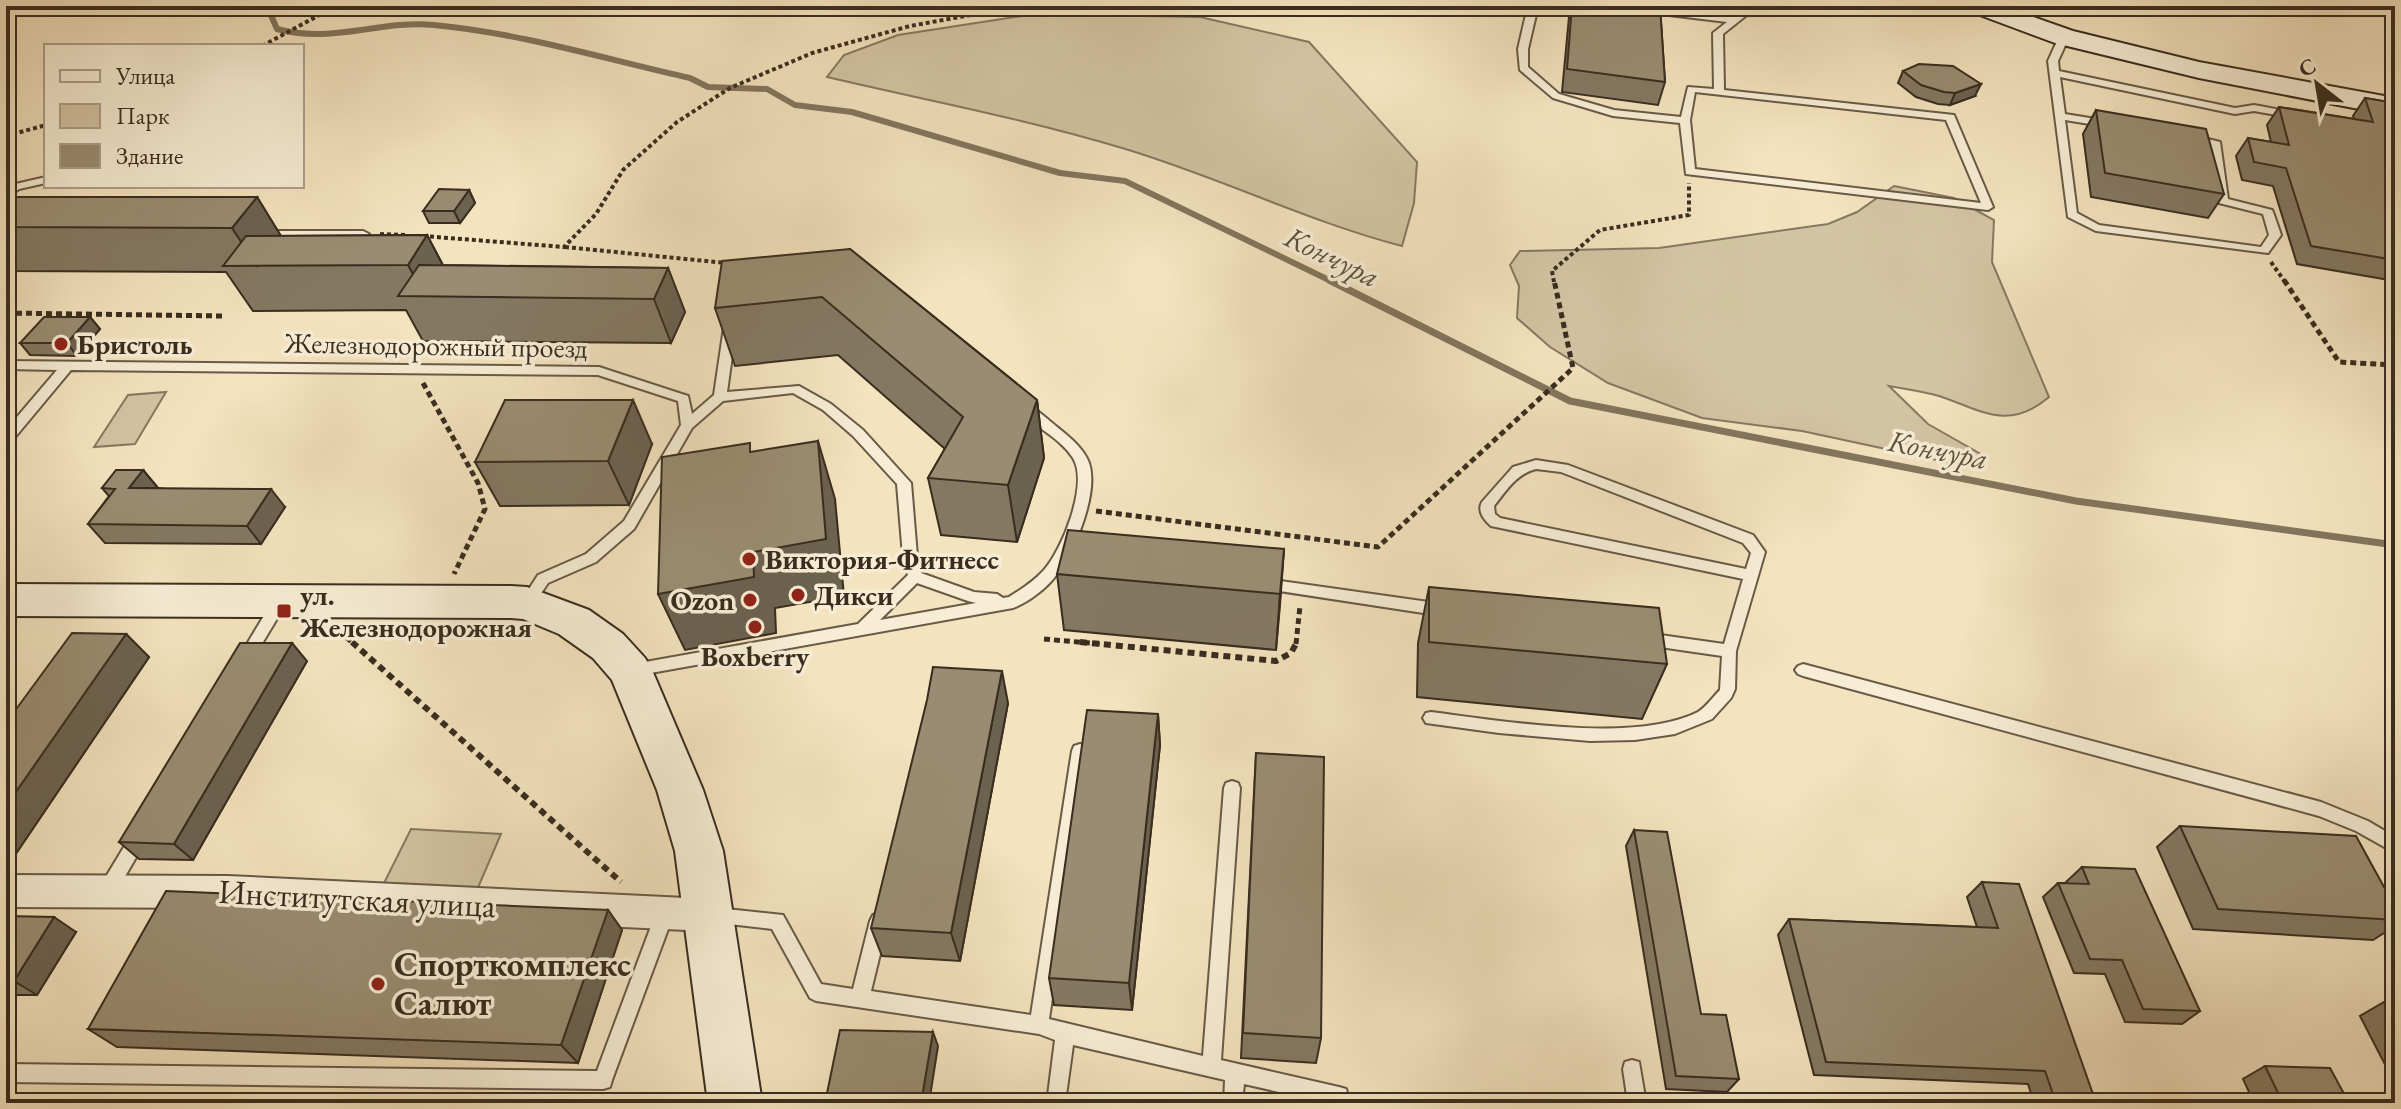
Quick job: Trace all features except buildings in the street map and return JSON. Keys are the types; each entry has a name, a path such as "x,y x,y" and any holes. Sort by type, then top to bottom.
{"street":[{"path":"1978,6 2064,37 2199,70 2395,107"},
{"path":"6,600 527,603 574,622 608,646 630,670 685,805 699,851 672,913 735,1103"},
{"name":"Институтская улица","path":"6,891 228,892 672,913"}],"lane":[{"path":"1533,6 1523,49 1523,68 1556,96 1613,113 1685,120"},
{"path":"1619,6 1735,20"},
{"path":"1719,93 1718,33 1753,6"},
{"path":"2064,37 2053,61 2072,215 2096,228 2264,251 2275,235 2268,212 2223,201 2215,142 2184,137"},
{"path":"2054,73 2235,111 2254,108 2300,116"},
{"path":"1691,89 1950,117 1988,207 1690,172 1685,120 1691,89"},
{"path":"2060,116 2122,126"},
{"path":"6,196 15,187 44,180"},
{"path":"254,234 363,234"},
{"path":"720,397 733,310"},
{"name":"Железнодорожный проезд","path":"6,365 599,371 684,399 687,425"},
{"path":"6,439 68,365"},
{"path":"527,603 543,579 591,558 629,525 687,425 720,397 795,389 827,407 858,433 904,483 910,556 915,576"},
{"path":"630,670 1013,602 1071,556 1085,489 1082,461 1051,429 1016,401"},
{"path":"1431,718 1618,736 1691,723 1717,708 1729,685 1729,651 1758,552 1748,539 1563,468 1539,464 1515,469 1487,505 1489,516 1496,522 1751,575"},
{"path":"915,576 973,597 1013,602"},
{"path":"862,628 915,576"},
{"path":"1257,583 1456,611"},
{"path":"240,668 279,603"},
{"path":"1626,636 1729,651"},
{"path":"1803,670 2321,809 2362,826 2395,846"},
{"path":"1039,1025 1080,751"},
{"path":"1211,1067 1232,788"},
{"path":"107,891 146,826"},
{"path":"860,998 882,909"},
{"path":"6,1073 603,1080 672,913 777,921 816,992 1039,1025 1065,1034 1339,1096"},
{"path":"1056,1103 1065,1034"},
{"path":"1632,1069 1637,1103"},
{"path":"1233,1103 1235,1073"}],"path":[{"path":"266,44 336,6"},
{"path":"564,247 596,214 623,170 677,122 730,88 812,53 910,26 1020,6"},
{"path":"6,136 44,126"},
{"path":"1079,509 1378,547 1573,368 1552,271 1600,230 1689,215 1690,172"},
{"path":"363,234 564,247 734,264"},
{"path":"2264,251 2339,362 2395,365"},
{"path":"6,313 225,316"},
{"path":"414,368 478,483 485,509 441,603"},
{"path":"1044,639 1283,660 1296,648 1302,589"},
{"path":"335,627 622,883 672,913"}],"green space":[{"path":"1035,14 1200,17 1309,42 1417,162 1414,203 1402,246 1331,224 1122,148 1012,119 827,77 844,55 898,35"},
{"path":"1894,186 1954,198 1994,220 1992,262 2049,397 2034,408 2007,416 1981,412 1933,394 1889,386 1928,424 1986,457 1979,469 1802,431 1702,418 1608,383 1550,347 1517,318 1519,286 1510,265 1520,251 1659,248 1828,224 1857,212"},
{"path":"166,392 135,444 94,447 128,395"},
{"path":"411,829 501,834 477,890 383,885"}],"waterway":[{"name":"Кончура","path":"267,6 277,29 317,34 414,24 498,34 690,78 708,87 767,89 795,105 852,112 1060,173 1125,181 1332,282"},
{"name":"Кончура","path":"1332,282 1570,401 2076,501 2395,545"}],"place":[{"name":"Бристоль","path":"61,344"},
{"name":"Виктория-Фитнесс","path":"749,559"},
{"name":"Дикси","path":"798,595"},
{"name":"Ozon","path":"750,600"},
{"name":"ул. Железнодорожная","path":"284,611"},
{"name":"Boxberry","path":"755,627"},
{"name":"Спорткомплекс Салют","path":"378,984"}]}
